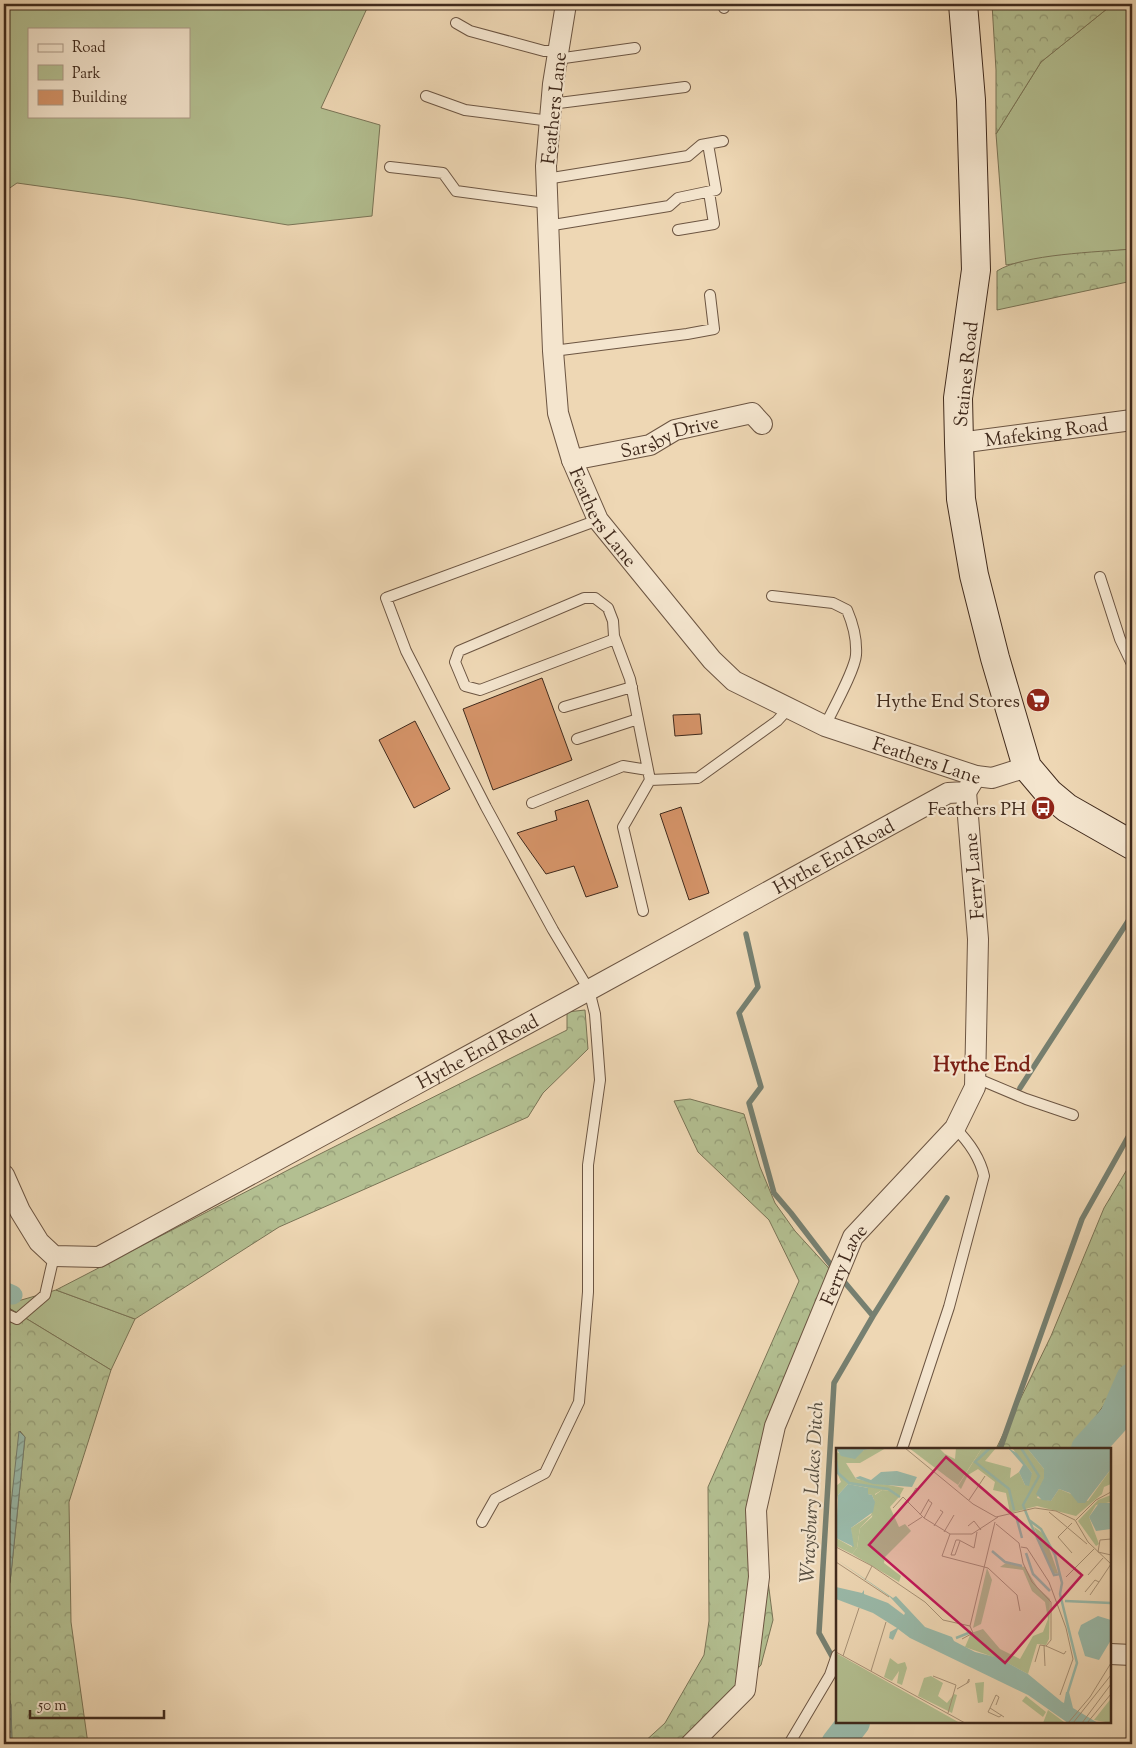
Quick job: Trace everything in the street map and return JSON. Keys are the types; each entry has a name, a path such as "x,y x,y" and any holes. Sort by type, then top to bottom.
{"main road":[{"name":"Staines Road","path":"963,4 971,100 976,270 958,398 961,499 974,575 1000,677 1027,767"},
{"path":"1027,767 1049,793 1067,808 1132,845"}],"street":[{"name":"Feathers Lane","path":"566,4 550,113 546,179 553,351 558,413 572,460 598,520 712,660 734,681 825,726 971,784 1027,767"},
{"name":"Sarsby Drive","path":"572,460 650,445 675,430 752,413 762,424"},
{"name":"Mafeking Road","path":"959,443 1132,420"},
{"name":"Hythe End Road","path":"54,1256 99,1257 590,990 948,792 971,784"},
{"name":"Ferry Lane","path":"691,1744 745,1690 759,1577 756,1510 775,1426 853,1238 955,1128 975,1088 978,939 971,784"},
{"path":"4,1175 20,1211 39,1242 54,1256"},
{"path":"1111,1654 1132,1655"}],"lane":[{"path":"456,23 470,31 558,55 635,48"},
{"path":"426,96 465,110 550,113 685,87"},
{"path":"546,179 688,156 701,146 723,141"},
{"path":"547,226 669,206 678,198 716,190 708,144"},
{"path":"390,167 443,173 456,191 546,203"},
{"path":"678,230 714,224 709,192"},
{"path":"553,351 714,329 710,295"},
{"path":"482,1522 495,1499 545,1473 579,1402 588,1292 588,1165 600,1080 595,1014 590,990 553,930 482,799 406,651 386,598 598,520"},
{"path":"1100,577 1120,639 1132,664"},
{"path":"772,596 833,603 847,610 853,624 856,656 848,678 825,726"},
{"path":"615,639 480,690 465,686 455,662 459,651 584,598 595,598 608,608 613,620 615,639 632,686 649,775 623,827 642,911"},
{"path":"564,707 632,686"},
{"path":"532,803 623,766 649,775 698,778 777,721 789,708"},
{"path":"577,738 638,719"},
{"path":"976,1078 1026,1099 1073,1115"},
{"path":"902,1448 949,1307 984,1176 979,1160 963,1136 955,1128"},
{"path":"4,1313 17,1318 45,1295 54,1256"},
{"path":"790,1744 830,1675 836,1657"}],"green space":[{"path":"4,4 369,4 321,108 380,125 372,216 288,225 125,198 17,183 4,192"},
{"path":"992,4 1113,4 1041,62 996,134 996,70"},
{"path":"1113,4 1132,4 1132,249 1054,257 1006,265 996,134 1041,62"},
{"path":"1132,249 1132,281 997,310 997,271 1009,265 1042,257"},
{"path":"585,1010 588,1049 543,1093 528,1117 279,1227 135,1319 56,1290 292,1168 567,1030 567,1012"},
{"path":"690,1099 744,1114 760,1167 775,1203 795,1231 837,1277 784,1412 759,1511 773,1620 761,1665 688,1744 642,1744 665,1723 704,1655 709,1621 708,1487 799,1281 769,1220 698,1152 674,1101"},
{"path":"1132,1161 1132,1365 1074,1448 996,1448 1051,1336 1104,1208"},
{"path":"56,1290 135,1319 111,1370 4,1305"},
{"path":"4,1305 111,1370 69,1502 71,1622 88,1744 12,1744 11,1705 4,1680 4,1620 11,1574 25,1437 20,1431 4,1569"}],"water":[{"path":"19,1431 25,1437 11,1574 4,1620 4,1569"},
{"path":"4,1680 11,1705 12,1744 4,1744"}],"building":[{"path":"542,678 572,760 493,790 463,709"},
{"path":"700,714 702,734 675,736 673,715"},
{"path":"415,721 450,789 414,808 379,740"},
{"path":"588,800 618,887 586,897 574,866 546,874 517,833 557,820 555,811"},
{"path":"681,807 709,893 689,900 660,814"}],"waterway":[{"name":"Wraysbury Lakes Ditch","path":"1020,1088 1132,915"},
{"path":"746,934 758,987 739,1013 761,1087 749,1103 774,1193 834,1269"},
{"path":"1000,1448 1082,1219 1132,1130"},
{"name":"Wraysbury Lakes Ditch","path":"834,1660 819,1633 834,1383 873,1316 947,1198"},
{"path":"841,1278 873,1316"},
{"path":"4,1291 13,1295"},
{"path":"1088,1448 1115,1418 1132,1379"},
{"path":"837,1744 853,1723"}],"place":[{"name":"Hythe End Stores","path":"1038,700"},
{"name":"Feathers PH","path":"1043,808"}],"district":[{"name":"Hythe End","path":"982,1064"}]}
